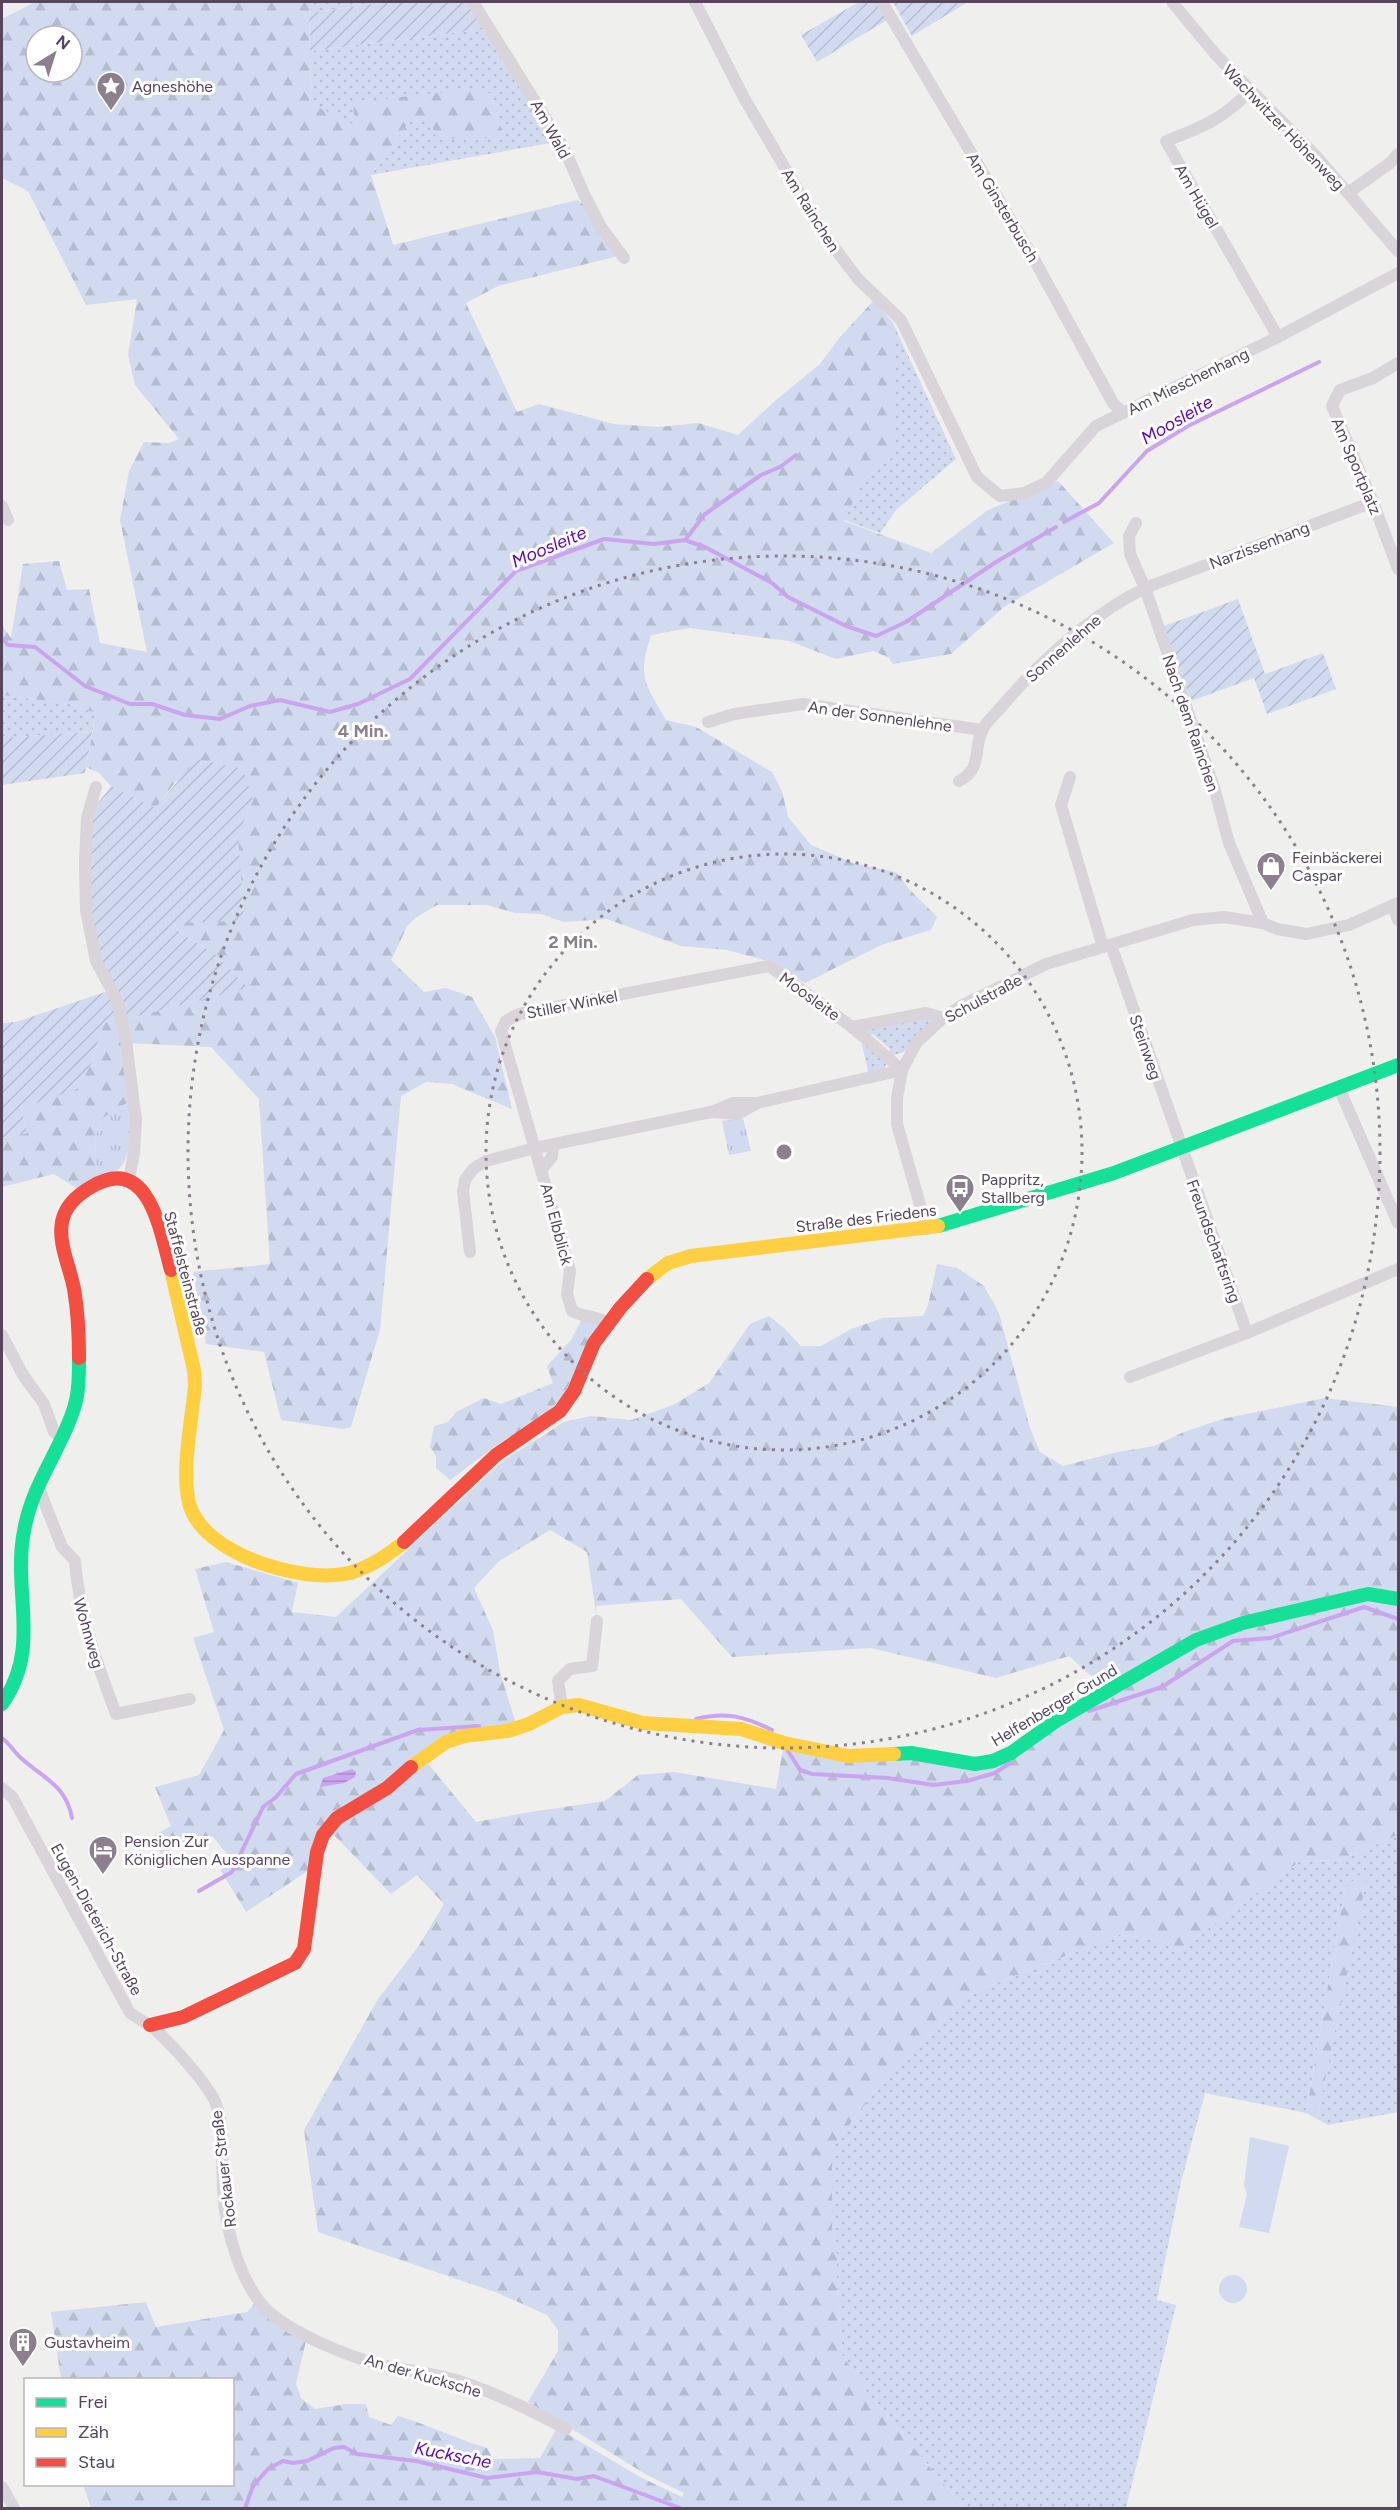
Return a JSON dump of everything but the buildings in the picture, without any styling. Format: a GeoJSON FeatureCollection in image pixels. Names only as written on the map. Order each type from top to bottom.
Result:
{"type":"FeatureCollection","features":[{"type":"Feature","properties":{"kind":"street","name":"Am Wald"},"geometry":{"type":"LineString","coordinates":[[473,2],[564,148],[601,227],[624,258]]}},
{"type":"Feature","properties":{"kind":"street","name":"Am Rainchen"},"geometry":{"type":"LineString","coordinates":[[695,2],[743,96],[820,230],[858,279],[901,320],[977,477],[1000,496]]}},
{"type":"Feature","properties":{"kind":"street","name":"Am Ginsterbusch"},"geometry":{"type":"LineString","coordinates":[[882,2],[1035,261],[1113,403],[1123,413]]}},
{"type":"Feature","properties":{"kind":"street","name":"Wachwitzer Höhenweg"},"geometry":{"type":"LineString","coordinates":[[1172,2],[1216,56],[1315,155],[1398,251]]}},
{"type":"Feature","properties":{"kind":"street","name":"Am Hügel"},"geometry":{"type":"LineString","coordinates":[[1250,91],[1232,109],[1204,127],[1166,141],[1278,337]]}},
{"type":"Feature","properties":{"kind":"street"},"geometry":{"type":"LineString","coordinates":[[1348,193],[1390,163],[1398,154]]}},
{"type":"Feature","properties":{"kind":"street","name":"Am Mieschenhang"},"geometry":{"type":"LineString","coordinates":[[1000,496],[1024,493],[1046,483],[1096,426],[1396,277]]}},
{"type":"Feature","properties":{"kind":"street","name":"Am Sportplatz"},"geometry":{"type":"LineString","coordinates":[[1398,363],[1373,378],[1340,390],[1332,405],[1373,502],[1398,569]]}},
{"type":"Feature","properties":{"kind":"street","name":"Narzissenhang"},"geometry":{"type":"LineString","coordinates":[[1144,588],[1373,502]]}},
{"type":"Feature","properties":{"kind":"street"},"geometry":{"type":"LineString","coordinates":[[2,507],[8,520]]}},
{"type":"Feature","properties":{"kind":"street","name":"Nach dem Rainchen"},"geometry":{"type":"LineString","coordinates":[[1136,523],[1129,536],[1128,545],[1214,787],[1229,843],[1263,922]]}},
{"type":"Feature","properties":{"kind":"street","name":"Sonnenlehne"},"geometry":{"type":"LineString","coordinates":[[959,781],[969,776],[973,769],[982,730],[1030,674],[1074,634],[1123,599],[1144,588]]}},
{"type":"Feature","properties":{"kind":"street","name":"An der Sonnenlehne"},"geometry":{"type":"LineString","coordinates":[[708,722],[734,714],[803,704],[982,730]]}},
{"type":"Feature","properties":{"kind":"street"},"geometry":{"type":"LineString","coordinates":[[1070,777],[1061,805],[1107,946]]}},
{"type":"Feature","properties":{"kind":"street"},"geometry":{"type":"LineString","coordinates":[[2,1704],[19,1680],[24,1657],[21,1570],[22,1542],[27,1513],[37,1485],[76,1403],[79,1374],[77,1310],[61,1231],[65,1210],[80,1194],[100,1182],[129,1179],[134,1152],[136,1120],[126,1041],[118,1002],[96,961],[86,910],[87,818],[96,788]]}},
{"type":"Feature","properties":{"kind":"street"},"geometry":{"type":"LineString","coordinates":[[1396,904],[1398,920]]}},
{"type":"Feature","properties":{"kind":"street","name":"Schulstraße"},"geometry":{"type":"LineString","coordinates":[[927,1229],[897,1124],[897,1098],[902,1070],[917,1042],[960,1006],[1046,964],[1193,920],[1224,917],[1263,922],[1294,932],[1319,932],[1349,925],[1396,904]]}},
{"type":"Feature","properties":{"kind":"street","name":"Steinweg"},"geometry":{"type":"LineString","coordinates":[[1107,946],[1182,1149]]}},
{"type":"Feature","properties":{"kind":"street","name":"Moosleite"},"geometry":{"type":"LineString","coordinates":[[769,966],[852,1027],[902,1070]]}},
{"type":"Feature","properties":{"kind":"street","name":"Stiller Winkel"},"geometry":{"type":"LineString","coordinates":[[535,1148],[501,1031],[506,1021],[519,1014],[769,966]]}},
{"type":"Feature","properties":{"kind":"street","name":"Moosleite"},"geometry":{"type":"LineString","coordinates":[[852,1027],[926,1013],[943,1018]]}},
{"type":"Feature","properties":{"kind":"street","name":"Straße des Friedens"},"geometry":{"type":"LineString","coordinates":[[430,1517],[499,1452],[539,1427],[565,1406],[575,1391],[590,1348],[650,1276],[662,1266],[678,1259],[927,1229],[1114,1173],[1398,1065]]}},
{"type":"Feature","properties":{"kind":"street"},"geometry":{"type":"LineString","coordinates":[[470,1252],[463,1205],[465,1180],[473,1169],[486,1161],[535,1148],[711,1112],[737,1114],[757,1103],[902,1070]]}},
{"type":"Feature","properties":{"kind":"street"},"geometry":{"type":"LineString","coordinates":[[1339,1088],[1398,1223]]}},
{"type":"Feature","properties":{"kind":"street","name":"Am Elbblick"},"geometry":{"type":"LineString","coordinates":[[542,1169],[552,1157],[553,1145]]}},
{"type":"Feature","properties":{"kind":"street","name":"Am Elbblick"},"geometry":{"type":"LineString","coordinates":[[535,1148],[570,1271],[567,1294],[572,1311],[581,1316],[602,1318],[609,1323]]}},
{"type":"Feature","properties":{"kind":"street","name":"Freundschaftsring"},"geometry":{"type":"LineString","coordinates":[[1182,1149],[1247,1333]]}},
{"type":"Feature","properties":{"kind":"street","name":"Staffelsteinstraße"},"geometry":{"type":"LineString","coordinates":[[129,1179],[147,1194],[156,1218],[193,1365],[195,1380],[186,1488],[191,1509],[206,1535],[230,1550],[263,1563],[309,1574],[330,1575],[363,1569],[379,1560],[430,1517]]}},
{"type":"Feature","properties":{"kind":"street"},"geometry":{"type":"LineString","coordinates":[[1130,1377],[1247,1333],[1398,1269]]}},
{"type":"Feature","properties":{"kind":"street"},"geometry":{"type":"LineString","coordinates":[[2,1335],[22,1375],[44,1404],[54,1432],[61,1438]]}},
{"type":"Feature","properties":{"kind":"street","name":"Wohnweg"},"geometry":{"type":"LineString","coordinates":[[37,1485],[62,1547],[75,1560],[78,1593],[91,1647],[116,1714],[190,1699]]}},
{"type":"Feature","properties":{"kind":"street","name":"Helfenberger Grund"},"geometry":{"type":"LineString","coordinates":[[562,1707],[579,1705],[643,1723],[741,1729],[787,1744],[848,1756],[911,1753],[975,1764],[993,1761],[1011,1753],[1056,1721],[1196,1640],[1243,1623],[1368,1594],[1398,1599]]}},
{"type":"Feature","properties":{"kind":"street"},"geometry":{"type":"LineString","coordinates":[[150,2025],[183,2017],[295,1963],[304,1949],[317,1852],[323,1835],[337,1818],[387,1788],[446,1742],[464,1736],[508,1731],[529,1724],[562,1707],[558,1681],[570,1669],[592,1666],[597,1621]]}},
{"type":"Feature","properties":{"kind":"street","name":"Eugen-Dieterich-Straße"},"geometry":{"type":"LineString","coordinates":[[2,1788],[13,1798],[130,2013],[150,2025]]}},
{"type":"Feature","properties":{"kind":"street","name":"Rockauer Straße"},"geometry":{"type":"LineString","coordinates":[[150,2025],[198,2077],[216,2103],[221,2132],[226,2213],[241,2272],[256,2295]]}},
{"type":"Feature","properties":{"kind":"street","name":"An der Kucksche"},"geometry":{"type":"LineString","coordinates":[[256,2295],[268,2310],[302,2335],[379,2364],[462,2382],[522,2406],[566,2429]]}},
{"type":"Feature","properties":{"kind":"street"},"geometry":{"type":"LineString","coordinates":[[2,2487],[14,2508]]}},
{"type":"Feature","properties":{"kind":"green space"},"geometry":{"type":"Polygon","coordinates":[[[35,2],[311,2],[309,13],[311,104],[355,125],[353,103],[469,89],[490,93],[503,134],[474,141],[436,137],[429,118],[409,122],[371,175],[393,245],[577,200],[582,203],[618,256],[498,286],[466,303],[517,412],[539,404],[614,424],[659,427],[698,423],[738,435],[820,364],[840,337],[874,300],[893,323],[893,457],[863,481],[844,521],[931,553],[988,510],[1058,481],[1114,543],[1004,607],[951,654],[893,664],[889,658],[874,651],[836,659],[789,641],[689,628],[651,635],[644,662],[645,680],[666,720],[696,727],[772,772],[782,791],[788,817],[811,845],[853,863],[896,872],[909,889],[937,917],[931,930],[881,945],[805,983],[768,961],[727,950],[681,946],[607,919],[564,922],[541,914],[515,913],[487,905],[437,905],[417,917],[408,925],[391,960],[424,992],[446,988],[472,997],[495,1037],[512,1109],[452,1084],[426,1082],[401,1096],[380,1330],[351,1427],[343,1429],[281,1420],[264,1352],[206,1344],[193,1272],[270,1264],[259,1099],[211,1047],[130,1043],[126,1019],[247,988],[215,954],[179,932],[173,922],[244,920],[237,835],[253,800],[176,781],[155,809],[111,786],[99,773],[86,767],[96,713],[69,704],[2,695],[2,625],[11,638],[23,564],[59,561],[67,590],[89,589],[100,643],[147,652],[120,520],[129,471],[144,442],[169,443],[179,439],[135,385],[128,355],[137,299],[86,305],[28,191],[2,178],[2,19],[35,2]]]}},
{"type":"Feature","properties":{"kind":"green space"},"geometry":{"type":"Polygon","coordinates":[[[311,2],[386,2],[309,13],[311,2]]]}},
{"type":"Feature","properties":{"kind":"green space"},"geometry":{"type":"Polygon","coordinates":[[[386,2],[466,2],[485,29],[310,51],[309,13],[386,2]]]}},
{"type":"Feature","properties":{"kind":"green space"},"geometry":{"type":"Polygon","coordinates":[[[859,2],[877,2],[887,20],[817,62],[801,35],[859,2]]]}},
{"type":"Feature","properties":{"kind":"green space"},"geometry":{"type":"Polygon","coordinates":[[[893,2],[968,2],[912,36],[893,2]]]}},
{"type":"Feature","properties":{"kind":"green space"},"geometry":{"type":"Polygon","coordinates":[[[485,29],[556,142],[371,175],[409,122],[429,118],[503,134],[490,93],[353,104],[356,126],[311,104],[310,51],[485,29]]]}},
{"type":"Feature","properties":{"kind":"green space"},"geometry":{"type":"Polygon","coordinates":[[[893,323],[956,459],[896,510],[880,533],[844,520],[863,481],[893,457],[893,323]]]}},
{"type":"Feature","properties":{"kind":"green space"},"geometry":{"type":"Polygon","coordinates":[[[1238,599],[1265,674],[1323,653],[1336,689],[1267,714],[1254,678],[1191,701],[1164,626],[1238,599]]]}},
{"type":"Feature","properties":{"kind":"green space"},"geometry":{"type":"Polygon","coordinates":[[[2,695],[69,704],[96,713],[92,732],[2,738],[2,695]]]}},
{"type":"Feature","properties":{"kind":"green space"},"geometry":{"type":"Polygon","coordinates":[[[92,732],[85,773],[2,785],[2,738],[92,732]]]}},
{"type":"Feature","properties":{"kind":"green space"},"geometry":{"type":"Polygon","coordinates":[[[197,759],[243,769],[253,800],[238,835],[244,921],[173,923],[179,932],[215,954],[248,988],[126,1019],[99,960],[96,946],[90,906],[88,861],[91,822],[96,805],[111,786],[155,808],[197,759]]]}},
{"type":"Feature","properties":{"kind":"green space"},"geometry":{"type":"Polygon","coordinates":[[[108,991],[118,1017],[104,1023],[91,1064],[77,1089],[21,1108],[27,1133],[2,1138],[2,1023],[16,1022],[108,991]]]}},
{"type":"Feature","properties":{"kind":"green space"},"geometry":{"type":"Polygon","coordinates":[[[923,1016],[931,1021],[904,1052],[893,1055],[889,1053],[890,1049],[873,1034],[869,1036],[865,1032],[866,1028],[923,1016]]]}},
{"type":"Feature","properties":{"kind":"green space"},"geometry":{"type":"Polygon","coordinates":[[[118,1017],[130,1101],[103,1118],[95,1138],[97,1177],[76,1188],[54,1174],[2,1187],[2,1138],[27,1133],[21,1108],[77,1088],[91,1064],[104,1023],[118,1017]]]}},
{"type":"Feature","properties":{"kind":"green space"},"geometry":{"type":"Polygon","coordinates":[[[864,1041],[887,1062],[884,1070],[869,1074],[862,1046],[864,1041]]]}},
{"type":"Feature","properties":{"kind":"green space"},"geometry":{"type":"Polygon","coordinates":[[[130,1101],[130,1139],[126,1159],[115,1172],[97,1177],[95,1138],[103,1118],[130,1101]]]}},
{"type":"Feature","properties":{"kind":"green space"},"geometry":{"type":"Polygon","coordinates":[[[743,1118],[751,1151],[729,1155],[722,1121],[743,1118]]]}},
{"type":"Feature","properties":{"kind":"green space"},"geometry":{"type":"Polygon","coordinates":[[[937,1264],[957,1268],[984,1286],[999,1313],[1030,1428],[1040,1452],[1063,1466],[1113,1453],[1154,1446],[1184,1432],[1222,1419],[1325,1398],[1398,1407],[1398,1835],[1343,1859],[1299,1862],[1179,1950],[1152,1938],[1119,1935],[984,1988],[960,2003],[877,2089],[832,2147],[832,2228],[837,2251],[842,2354],[867,2392],[964,2508],[91,2508],[83,2486],[234,2486],[234,2378],[61,2378],[51,2312],[146,2302],[156,2327],[247,2312],[254,2304],[263,2314],[306,2341],[296,2384],[301,2398],[315,2409],[346,2404],[366,2404],[369,2417],[391,2425],[398,2416],[487,2448],[493,2459],[540,2458],[557,2428],[642,2478],[682,2497],[684,2493],[647,2475],[528,2402],[558,2351],[558,2330],[547,2315],[498,2293],[318,2232],[304,2130],[378,1999],[418,1947],[444,1904],[417,1875],[391,1894],[331,1832],[309,1870],[246,1912],[221,1871],[230,1857],[213,1837],[189,1842],[161,1854],[153,1836],[171,1826],[155,1787],[199,1775],[224,1730],[193,1638],[214,1632],[195,1569],[226,1562],[298,1583],[292,1612],[336,1617],[503,1461],[564,1422],[591,1416],[632,1420],[675,1404],[709,1383],[750,1324],[769,1316],[801,1346],[821,1346],[851,1329],[883,1318],[923,1316],[928,1305],[937,1264]],[[550,1530],[498,1562],[474,1588],[493,1630],[500,1672],[516,1724],[420,1754],[476,1822],[605,1801],[638,1775],[674,1772],[776,1789],[784,1743],[975,1764],[1109,1692],[1069,1656],[996,1678],[871,1648],[732,1657],[681,1599],[596,1606],[597,1621],[587,1552],[550,1530]]]}},
{"type":"Feature","properties":{"kind":"green space"},"geometry":{"type":"Polygon","coordinates":[[[582,1319],[599,1324],[562,1398],[535,1423],[504,1440],[450,1480],[436,1468],[436,1456],[430,1447],[434,1426],[448,1422],[456,1412],[484,1398],[501,1404],[553,1383],[547,1366],[571,1340],[582,1319]]]}},
{"type":"Feature","properties":{"kind":"green space"},"geometry":{"type":"Polygon","coordinates":[[[1398,1835],[1398,2112],[1328,2125],[1317,2119],[1368,1868],[1345,1888],[1306,2113],[1205,2093],[1181,2182],[1157,2300],[1176,2305],[1126,2508],[964,2508],[867,2392],[842,2354],[837,2251],[832,2228],[832,2147],[877,2089],[960,2003],[984,1988],[1119,1935],[1152,1938],[1179,1950],[1299,1862],[1343,1859],[1398,1835]]]}},
{"type":"Feature","properties":{"kind":"green space"},"geometry":{"type":"Polygon","coordinates":[[[1369,1867],[1317,2119],[1306,2113],[1345,1888],[1369,1867]]]}},
{"type":"Feature","properties":{"kind":"green space"},"geometry":{"type":"Polygon","coordinates":[[[1250,2137],[1289,2146],[1269,2233],[1239,2227],[1247,2194],[1244,2185],[1250,2137]]]}},
{"type":"Feature","properties":{"kind":"green space"},"geometry":{"type":"Polygon","coordinates":[[[1233,2275],[1243,2279],[1247,2289],[1243,2299],[1233,2303],[1223,2299],[1219,2289],[1223,2279],[1233,2275]]]}},
{"type":"Feature","properties":{"kind":"shaded area"},"geometry":{"type":"Polygon","coordinates":[[[352,1769],[356,1772],[355,1777],[344,1783],[320,1787],[323,1778],[352,1769]]]}},
{"type":"Feature","properties":{"kind":"waterway","name":"Moosleite"},"geometry":{"type":"LineString","coordinates":[[1064,522],[1099,503],[1147,451],[1188,426],[1319,362]]}},
{"type":"Feature","properties":{"kind":"waterway"},"geometry":{"type":"LineString","coordinates":[[685,540],[705,514],[761,475],[780,467],[796,455]]}},
{"type":"Feature","properties":{"kind":"waterway","name":"Moosleite"},"geometry":{"type":"LineString","coordinates":[[2,638],[8,645],[35,647],[85,686],[130,704],[152,704],[185,715],[220,719],[250,706],[280,700],[330,712],[358,704],[410,679],[516,571],[604,539],[654,544],[685,540],[707,548],[772,583],[788,597],[846,626],[876,636],[906,622],[996,562],[1056,527]]}},
{"type":"Feature","properties":{"kind":"waterway"},"geometry":{"type":"LineString","coordinates":[[1089,1711],[1162,1687],[1233,1641],[1270,1638],[1364,1607],[1398,1619]]}},
{"type":"Feature","properties":{"kind":"waterway"},"geometry":{"type":"LineString","coordinates":[[696,1719],[717,1716],[736,1717],[772,1730]]}},
{"type":"Feature","properties":{"kind":"waterway"},"geometry":{"type":"LineString","coordinates":[[199,1891],[232,1872],[263,1807],[276,1797],[296,1774],[418,1730],[479,1726]]}},
{"type":"Feature","properties":{"kind":"waterway"},"geometry":{"type":"LineString","coordinates":[[2,1738],[21,1758],[59,1790],[65,1798],[72,1818]]}},
{"type":"Feature","properties":{"kind":"waterway"},"geometry":{"type":"LineString","coordinates":[[788,1751],[800,1770],[812,1774],[888,1778],[933,1785],[967,1781],[995,1773],[1010,1763]]}},
{"type":"Feature","properties":{"kind":"waterway","name":"Kucksche"},"geometry":{"type":"LineString","coordinates":[[245,2508],[253,2486],[268,2469],[283,2461],[293,2463],[307,2461],[334,2448],[344,2447],[357,2454],[416,2461],[487,2478],[537,2472],[577,2479],[594,2476],[680,2508]]}},
{"type":"Feature","properties":{"kind":"traffic: fast"},"geometry":{"type":"LineString","coordinates":[[938,1226],[1114,1173],[1398,1065]]}},
{"type":"Feature","properties":{"kind":"traffic: fast"},"geometry":{"type":"LineString","coordinates":[[2,1704],[14,1683],[21,1662],[24,1619],[21,1554],[24,1531],[33,1498],[74,1408],[78,1390],[79,1358]]}},
{"type":"Feature","properties":{"kind":"traffic: fast"},"geometry":{"type":"LineString","coordinates":[[894,1754],[911,1753],[975,1764],[993,1761],[1011,1753],[1056,1721],[1196,1640],[1243,1623],[1368,1594],[1398,1599]]}},
{"type":"Feature","properties":{"kind":"traffic: slow"},"geometry":{"type":"LineString","coordinates":[[647,1279],[668,1263],[691,1256],[938,1226]]}},
{"type":"Feature","properties":{"kind":"traffic: slow"},"geometry":{"type":"LineString","coordinates":[[171,1270],[194,1370],[195,1385],[186,1476],[189,1503],[198,1521],[212,1537],[232,1550],[254,1561],[302,1573],[325,1575],[352,1572],[376,1562],[404,1542]]}},
{"type":"Feature","properties":{"kind":"traffic: slow"},"geometry":{"type":"LineString","coordinates":[[411,1767],[446,1742],[464,1736],[508,1731],[529,1724],[562,1707],[579,1705],[643,1723],[741,1729],[784,1743],[848,1756],[894,1754]]}},
{"type":"Feature","properties":{"kind":"traffic: jam"},"geometry":{"type":"LineString","coordinates":[[79,1358],[75,1298],[61,1230],[66,1211],[76,1197],[91,1187],[111,1179],[126,1180],[139,1188],[149,1201],[156,1217],[171,1270]]}},
{"type":"Feature","properties":{"kind":"traffic: jam"},"geometry":{"type":"LineString","coordinates":[[404,1542],[496,1455],[560,1411],[574,1391],[594,1343],[621,1307],[647,1279]]}},
{"type":"Feature","properties":{"kind":"traffic: jam"},"geometry":{"type":"LineString","coordinates":[[150,2025],[183,2017],[295,1963],[304,1949],[317,1852],[323,1835],[337,1818],[387,1788],[411,1767]]}},
{"type":"Feature","properties":{"kind":"place","name":"Agneshöhe"},"geometry":{"type":"Point","coordinates":[111,112]}},
{"type":"Feature","properties":{"kind":"place","name":"Feinbäckerei Caspar"},"geometry":{"type":"Point","coordinates":[1271,892]}},
{"type":"Feature","properties":{"kind":"place","name":"Pappritz, Stallberg"},"geometry":{"type":"Point","coordinates":[960,1214]}},
{"type":"Feature","properties":{"kind":"place","name":"Pension Zur Königlichen Ausspanne"},"geometry":{"type":"Point","coordinates":[103,1876]}},
{"type":"Feature","properties":{"kind":"place","name":"Gustavheim"},"geometry":{"type":"Point","coordinates":[23,2368]}}]}
